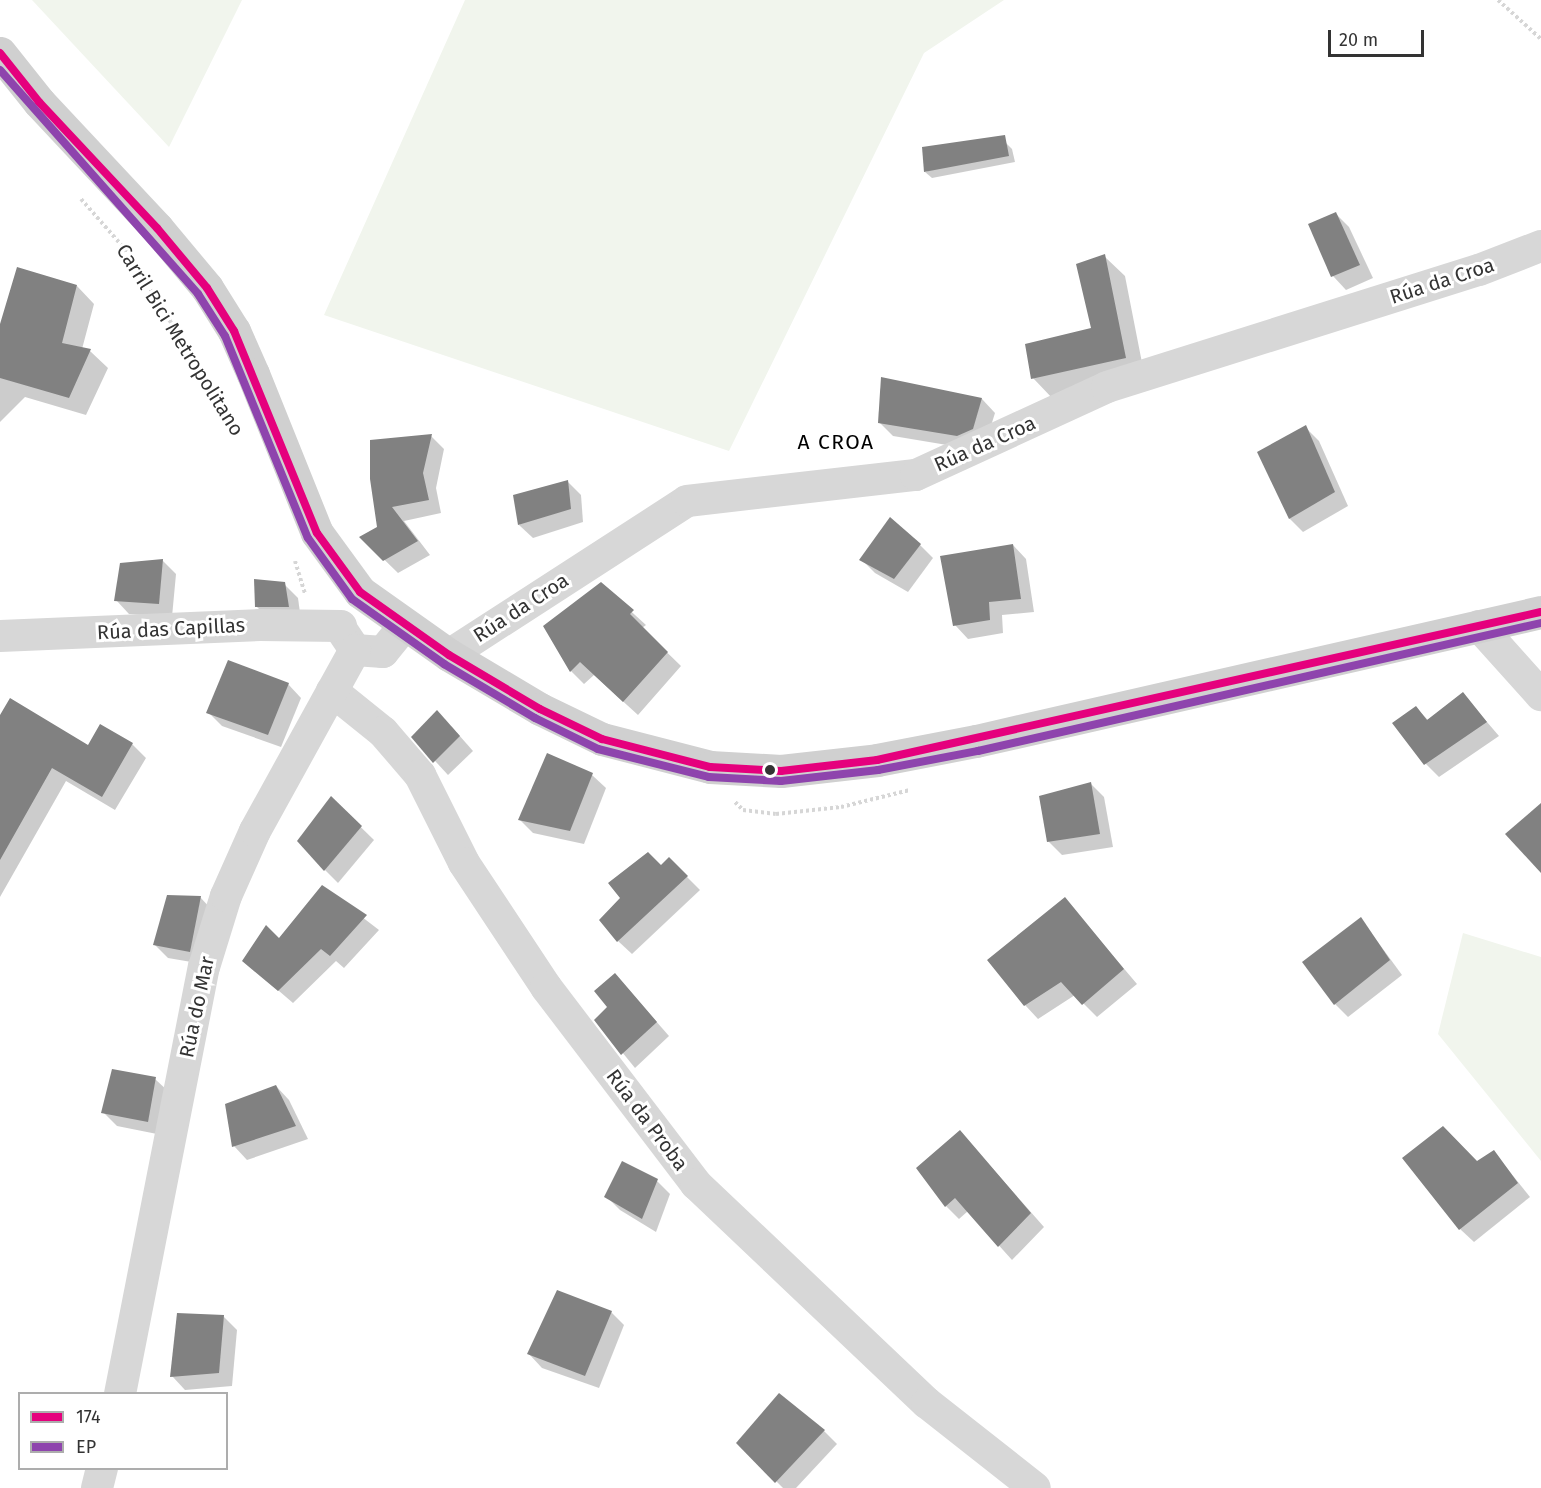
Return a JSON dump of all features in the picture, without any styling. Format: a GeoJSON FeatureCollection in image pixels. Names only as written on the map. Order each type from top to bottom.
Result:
{"type":"FeatureCollection","features":[{"type":"Feature","properties":{"kind":"main road"},"geometry":{"type":"LineString","coordinates":[[0,53],[39,102],[157,228],[207,288],[234,331],[317,533],[360,592],[404,626],[448,655],[540,709],[602,740],[710,767],[781,771],[877,760],[976,741],[1541,612]]}},
{"type":"Feature","properties":{"kind":"street","name":"Rúa da Croa"},"geometry":{"type":"LineString","coordinates":[[448,655],[687,501],[916,476],[1107,387],[1479,270],[1541,246]]}},
{"type":"Feature","properties":{"kind":"street","name":"Rúa do Mar"},"geometry":{"type":"LineString","coordinates":[[120,1392],[204,967],[226,896],[255,831],[332,691],[348,638],[345,613],[360,592]]}},
{"type":"Feature","properties":{"kind":"street","name":"Rúa das Capillas"},"geometry":{"type":"LineString","coordinates":[[0,636],[260,625],[348,638],[383,652],[404,626]]}},
{"type":"Feature","properties":{"kind":"street"},"geometry":{"type":"LineString","coordinates":[[1479,626],[1541,695]]}},
{"type":"Feature","properties":{"kind":"street","name":"Rúa da Proba"},"geometry":{"type":"LineString","coordinates":[[332,691],[383,732],[420,775],[464,862],[546,987],[696,1184],[927,1403],[1035,1488]]}},
{"type":"Feature","properties":{"kind":"street"},"geometry":{"type":"LineString","coordinates":[[97,1488],[102,1470]]}},
{"type":"Feature","properties":{"kind":"path"},"geometry":{"type":"LineString","coordinates":[[1498,0],[1541,39]]}},
{"type":"Feature","properties":{"kind":"path","name":"Carril Bici Metropolitano"},"geometry":{"type":"LineString","coordinates":[[74,191],[125,249],[238,430]]}},
{"type":"Feature","properties":{"kind":"shaded area"},"geometry":{"type":"Polygon","coordinates":[[[32,0],[242,0],[169,147],[32,0]]]}},
{"type":"Feature","properties":{"kind":"shaded area"},"geometry":{"type":"Polygon","coordinates":[[[465,0],[1004,0],[924,53],[729,451],[324,315],[465,0]]]}},
{"type":"Feature","properties":{"kind":"shaded area"},"geometry":{"type":"Polygon","coordinates":[[[1463,933],[1541,957],[1541,1161],[1438,1034],[1463,933]]]}},
{"type":"Feature","properties":{"kind":"building"},"geometry":{"type":"Polygon","coordinates":[[[1005,135],[1009,156],[924,172],[922,147],[1005,135]]]}},
{"type":"Feature","properties":{"kind":"building"},"geometry":{"type":"Polygon","coordinates":[[[1336,212],[1360,265],[1331,277],[1308,224],[1336,212]]]}},
{"type":"Feature","properties":{"kind":"building"},"geometry":{"type":"Polygon","coordinates":[[[1105,254],[1126,358],[1031,379],[1025,344],[1091,328],[1076,264],[1105,254]]]}},
{"type":"Feature","properties":{"kind":"building"},"geometry":{"type":"Polygon","coordinates":[[[17,267],[77,285],[62,343],[91,349],[69,398],[0,378],[0,324],[17,267]]]}},
{"type":"Feature","properties":{"kind":"building"},"geometry":{"type":"Polygon","coordinates":[[[881,377],[982,398],[973,429],[957,436],[878,423],[881,377]]]}},
{"type":"Feature","properties":{"kind":"building"},"geometry":{"type":"Polygon","coordinates":[[[1306,425],[1335,492],[1289,519],[1257,452],[1306,425]]]}},
{"type":"Feature","properties":{"kind":"building"},"geometry":{"type":"Polygon","coordinates":[[[432,434],[423,473],[429,500],[392,507],[418,541],[383,561],[359,537],[377,527],[370,479],[370,440],[432,434]]]}},
{"type":"Feature","properties":{"kind":"building"},"geometry":{"type":"Polygon","coordinates":[[[568,480],[571,509],[518,525],[513,495],[568,480]]]}},
{"type":"Feature","properties":{"kind":"building"},"geometry":{"type":"Polygon","coordinates":[[[890,517],[921,544],[894,579],[859,560],[890,517]]]}},
{"type":"Feature","properties":{"kind":"building"},"geometry":{"type":"Polygon","coordinates":[[[1013,544],[1021,599],[989,602],[990,620],[953,626],[940,556],[1013,544]]]}},
{"type":"Feature","properties":{"kind":"building"},"geometry":{"type":"Polygon","coordinates":[[[163,559],[159,604],[114,601],[120,563],[163,559]]]}},
{"type":"Feature","properties":{"kind":"building"},"geometry":{"type":"Polygon","coordinates":[[[254,579],[285,582],[289,607],[255,607],[254,579]]]}},
{"type":"Feature","properties":{"kind":"building"},"geometry":{"type":"Polygon","coordinates":[[[601,582],[634,610],[630,614],[668,652],[623,702],[580,662],[570,672],[543,626],[601,582]]]}},
{"type":"Feature","properties":{"kind":"building"},"geometry":{"type":"Polygon","coordinates":[[[228,660],[289,683],[268,735],[206,713],[228,660]]]}},
{"type":"Feature","properties":{"kind":"building"},"geometry":{"type":"Polygon","coordinates":[[[1463,692],[1487,722],[1424,765],[1392,723],[1416,706],[1427,720],[1463,692]]]}},
{"type":"Feature","properties":{"kind":"building"},"geometry":{"type":"Polygon","coordinates":[[[10,698],[88,745],[100,724],[133,743],[102,797],[52,768],[0,860],[0,715],[10,698]]]}},
{"type":"Feature","properties":{"kind":"building"},"geometry":{"type":"Polygon","coordinates":[[[437,710],[460,736],[433,763],[411,737],[437,710]]]}},
{"type":"Feature","properties":{"kind":"building"},"geometry":{"type":"Polygon","coordinates":[[[547,753],[593,773],[570,831],[518,820],[547,753]]]}},
{"type":"Feature","properties":{"kind":"building"},"geometry":{"type":"Polygon","coordinates":[[[1091,782],[1100,834],[1047,842],[1039,796],[1091,782]]]}},
{"type":"Feature","properties":{"kind":"building"},"geometry":{"type":"Polygon","coordinates":[[[331,796],[362,826],[324,871],[297,841],[331,796]]]}},
{"type":"Feature","properties":{"kind":"building"},"geometry":{"type":"Polygon","coordinates":[[[1541,803],[1541,873],[1505,834],[1541,803]]]}},
{"type":"Feature","properties":{"kind":"building"},"geometry":{"type":"Polygon","coordinates":[[[648,852],[661,865],[669,857],[688,876],[617,942],[599,920],[620,898],[608,883],[648,852]]]}},
{"type":"Feature","properties":{"kind":"building"},"geometry":{"type":"Polygon","coordinates":[[[322,885],[367,915],[330,956],[321,949],[278,991],[242,961],[266,925],[279,938],[322,885]]]}},
{"type":"Feature","properties":{"kind":"building"},"geometry":{"type":"Polygon","coordinates":[[[167,895],[201,896],[190,952],[153,945],[167,895]]]}},
{"type":"Feature","properties":{"kind":"building"},"geometry":{"type":"Polygon","coordinates":[[[1065,897],[1124,969],[1082,1005],[1061,982],[1024,1006],[987,960],[1065,897]]]}},
{"type":"Feature","properties":{"kind":"building"},"geometry":{"type":"Polygon","coordinates":[[[1361,917],[1390,960],[1334,1005],[1302,962],[1361,917]]]}},
{"type":"Feature","properties":{"kind":"building"},"geometry":{"type":"Polygon","coordinates":[[[615,973],[657,1022],[621,1055],[594,1020],[607,1007],[594,991],[615,973]]]}},
{"type":"Feature","properties":{"kind":"building"},"geometry":{"type":"Polygon","coordinates":[[[112,1069],[156,1077],[148,1122],[101,1113],[112,1069]]]}},
{"type":"Feature","properties":{"kind":"building"},"geometry":{"type":"Polygon","coordinates":[[[276,1085],[296,1126],[232,1147],[225,1104],[276,1085]]]}},
{"type":"Feature","properties":{"kind":"building"},"geometry":{"type":"Polygon","coordinates":[[[1443,1126],[1477,1161],[1494,1150],[1518,1183],[1459,1230],[1402,1158],[1443,1126]]]}},
{"type":"Feature","properties":{"kind":"building"},"geometry":{"type":"Polygon","coordinates":[[[960,1130],[1031,1213],[998,1247],[955,1198],[945,1207],[916,1168],[960,1130]]]}},
{"type":"Feature","properties":{"kind":"building"},"geometry":{"type":"Polygon","coordinates":[[[622,1161],[658,1179],[642,1219],[604,1197],[622,1161]]]}},
{"type":"Feature","properties":{"kind":"building"},"geometry":{"type":"Polygon","coordinates":[[[557,1290],[612,1311],[585,1376],[527,1354],[557,1290]]]}},
{"type":"Feature","properties":{"kind":"building"},"geometry":{"type":"Polygon","coordinates":[[[177,1313],[224,1315],[219,1373],[170,1377],[177,1313]]]}},
{"type":"Feature","properties":{"kind":"building"},"geometry":{"type":"Polygon","coordinates":[[[779,1393],[825,1430],[775,1483],[736,1443],[779,1393]]]}},
{"type":"Feature","properties":{"kind":"transit line","name":"174"},"geometry":{"type":"LineString","coordinates":[[0,53],[39,102],[157,228],[207,288],[234,331],[317,533],[360,592],[449,655],[540,709],[602,739],[710,767],[781,771],[877,760],[1541,612]]}},
{"type":"Feature","properties":{"kind":"transit line","name":"EP"},"geometry":{"type":"LineString","coordinates":[[0,70],[198,294],[225,336],[308,538],[352,599],[444,664],[535,718],[598,749],[709,777],[781,781],[878,770],[978,751],[1541,623]]}},
{"type":"Feature","properties":{"kind":"district","name":"A CROA"},"geometry":{"type":"Point","coordinates":[836,442]}}]}
